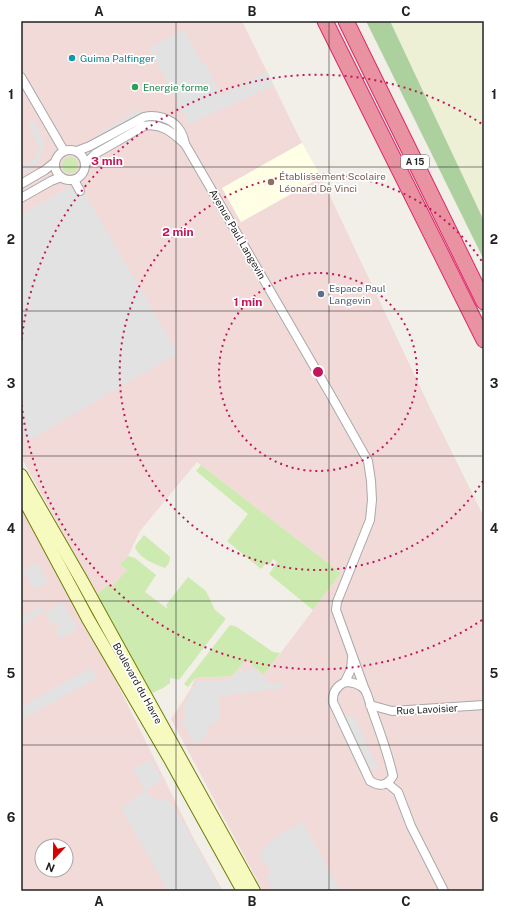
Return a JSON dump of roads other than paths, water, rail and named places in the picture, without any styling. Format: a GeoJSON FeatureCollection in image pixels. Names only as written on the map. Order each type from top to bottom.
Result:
{"type":"FeatureCollection","features":[{"type":"Feature","properties":{"kind":"highway","name":"A 15"},"geometry":{"type":"LineString","coordinates":[[325,21],[484,340]]}},
{"type":"Feature","properties":{"kind":"highway","name":"A 15"},"geometry":{"type":"LineString","coordinates":[[346,21],[484,302]]}},
{"type":"Feature","properties":{"kind":"main road","name":"Boulevard du Havre"},"geometry":{"type":"LineString","coordinates":[[21,475],[81,578],[254,891]]}},
{"type":"Feature","properties":{"kind":"main road","name":"Boulevard du Havre"},"geometry":{"type":"LineString","coordinates":[[21,494],[92,625],[150,724],[243,891]]}},
{"type":"Feature","properties":{"kind":"street"},"geometry":{"type":"LineString","coordinates":[[21,77],[64,151]]}},
{"type":"Feature","properties":{"kind":"street","name":"Avenue Paul Langevin"},"geometry":{"type":"LineString","coordinates":[[77,151],[90,146],[150,115],[158,116],[174,124],[179,129],[185,144],[368,462],[372,482],[370,520],[337,602],[336,610],[390,759],[393,776],[387,783],[379,785],[370,781],[333,702],[336,689],[345,682],[351,669],[352,655]]}},
{"type":"Feature","properties":{"kind":"street"},"geometry":{"type":"LineString","coordinates":[[85,164],[95,154],[144,126],[152,124],[174,133],[185,144]]}},
{"type":"Feature","properties":{"kind":"street"},"geometry":{"type":"LineString","coordinates":[[21,184],[45,170],[55,162],[64,151],[77,151],[83,157],[85,168],[81,176],[74,180],[65,179],[61,177],[56,170],[55,162]]}},
{"type":"Feature","properties":{"kind":"street"},"geometry":{"type":"LineString","coordinates":[[21,198],[61,177]]}},
{"type":"Feature","properties":{"kind":"street"},"geometry":{"type":"LineString","coordinates":[[74,180],[80,191]]}},
{"type":"Feature","properties":{"kind":"street"},"geometry":{"type":"LineString","coordinates":[[345,682],[356,684],[365,690]]}},
{"type":"Feature","properties":{"kind":"street","name":"Rue Lavoisier"},"geometry":{"type":"LineString","coordinates":[[370,704],[392,711],[484,705]]}},
{"type":"Feature","properties":{"kind":"street"},"geometry":{"type":"LineString","coordinates":[[387,783],[398,792],[411,826],[444,891]]}},
{"type":"Feature","properties":{"kind":"place","name":"Guima Palfinger"},"geometry":{"type":"Point","coordinates":[72,58]}},
{"type":"Feature","properties":{"kind":"place","name":"Energie forme"},"geometry":{"type":"Point","coordinates":[135,87]}},
{"type":"Feature","properties":{"kind":"place","name":"Établissement Scolaire Léonard De Vinci"},"geometry":{"type":"Point","coordinates":[271,182]}},
{"type":"Feature","properties":{"kind":"place","name":"Espace Paul Langevin"},"geometry":{"type":"Point","coordinates":[321,294]}}]}
